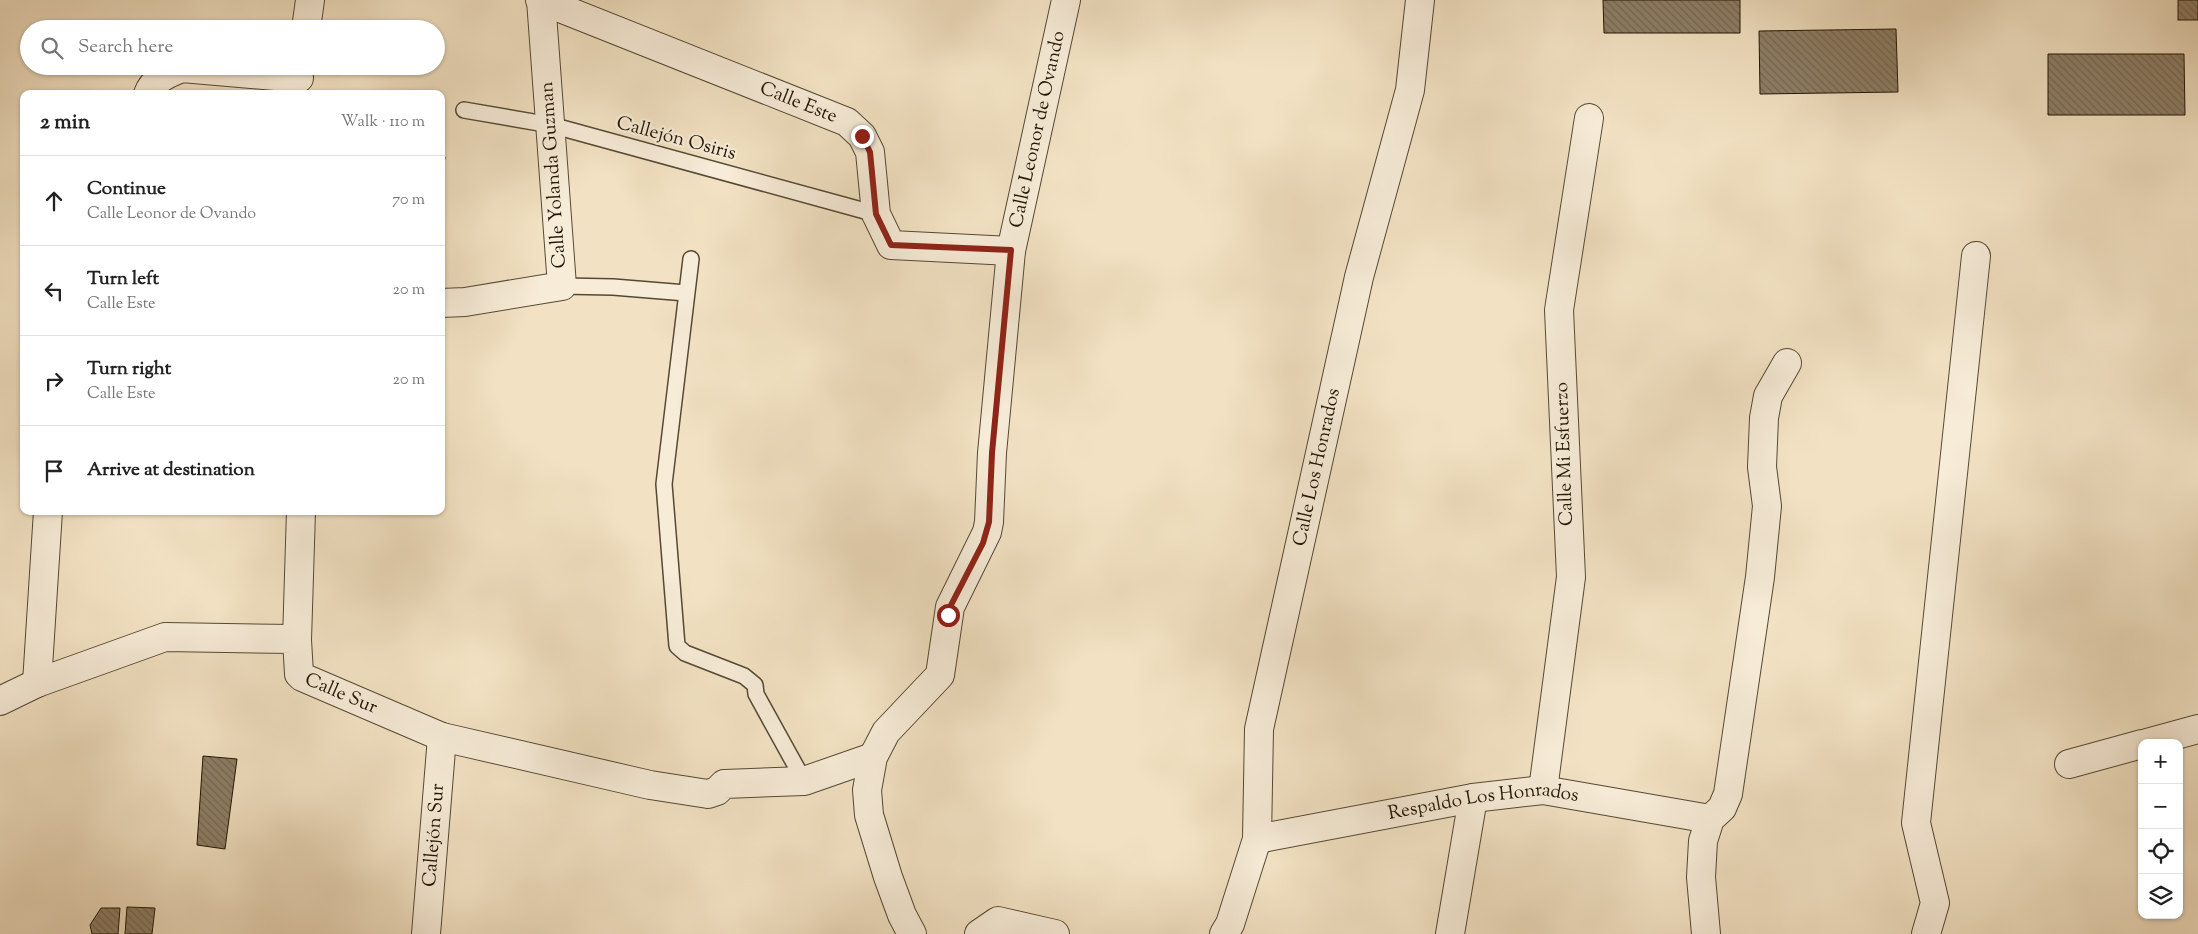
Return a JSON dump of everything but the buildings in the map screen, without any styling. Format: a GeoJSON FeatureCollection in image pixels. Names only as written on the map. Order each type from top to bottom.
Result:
{"type":"FeatureCollection","features":[{"type":"Feature","properties":{"kind":"street"},"geometry":{"type":"LineString","coordinates":[[307,20],[310,0]]}},
{"type":"Feature","properties":{"kind":"street","name":"Calle Este"},"geometry":{"type":"LineString","coordinates":[[540,0],[847,122],[862,136],[870,152],[876,214],[891,245],[1011,250]]}},
{"type":"Feature","properties":{"kind":"street","name":"Calle Yolanda Guzman"},"geometry":{"type":"LineString","coordinates":[[540,0],[562,286]]}},
{"type":"Feature","properties":{"kind":"street","name":"Calle Leonor de Ovando"},"geometry":{"type":"LineString","coordinates":[[912,934],[902,915],[888,877],[869,815],[867,790],[872,757],[886,732],[940,675],[950,607],[987,532],[992,453],[1011,250],[1066,0]]}},
{"type":"Feature","properties":{"kind":"street","name":"Calle Los Honrados"},"geometry":{"type":"LineString","coordinates":[[1224,934],[1230,924],[1257,839],[1259,729],[1359,278],[1410,90],[1420,0]]}},
{"type":"Feature","properties":{"kind":"street"},"geometry":{"type":"LineString","coordinates":[[149,90],[165,75]]}},
{"type":"Feature","properties":{"kind":"street"},"geometry":{"type":"LineString","coordinates":[[257,75],[300,79]]}},
{"type":"Feature","properties":{"kind":"street","name":"Calle Mi Esfuerzo"},"geometry":{"type":"LineString","coordinates":[[1543,790],[1570,578],[1560,310],[1589,118]]}},
{"type":"Feature","properties":{"kind":"street"},"geometry":{"type":"LineString","coordinates":[[1926,934],[1936,903],[1916,822],[1976,256]]}},
{"type":"Feature","properties":{"kind":"street"},"geometry":{"type":"LineString","coordinates":[[445,303],[465,302],[562,286]]}},
{"type":"Feature","properties":{"kind":"street"},"geometry":{"type":"LineString","coordinates":[[1706,934],[1701,877],[1703,841],[1710,819],[1722,808],[1728,794],[1760,577],[1767,506],[1762,467],[1764,418],[1768,396],[1787,363]]}},
{"type":"Feature","properties":{"kind":"street"},"geometry":{"type":"LineString","coordinates":[[37,684],[48,515]]}},
{"type":"Feature","properties":{"kind":"street"},"geometry":{"type":"LineString","coordinates":[[0,701],[37,684],[165,637],[297,640],[301,515]]}},
{"type":"Feature","properties":{"kind":"street","name":"Calle Sur"},"geometry":{"type":"LineString","coordinates":[[297,640],[302,678],[442,737],[650,785],[708,794],[716,791],[724,784],[804,781],[872,757]]}},
{"type":"Feature","properties":{"kind":"street"},"geometry":{"type":"LineString","coordinates":[[2162,739],[2198,729]]}},
{"type":"Feature","properties":{"kind":"street","name":"Callejón Sur"},"geometry":{"type":"LineString","coordinates":[[426,934],[442,737]]}},
{"type":"Feature","properties":{"kind":"street"},"geometry":{"type":"LineString","coordinates":[[2069,764],[2138,745]]}},
{"type":"Feature","properties":{"kind":"street","name":"Respaldo Los Honrados"},"geometry":{"type":"LineString","coordinates":[[1257,839],[1473,798],[1543,790],[1710,819]]}},
{"type":"Feature","properties":{"kind":"street"},"geometry":{"type":"LineString","coordinates":[[1450,934],[1473,798]]}},
{"type":"Feature","properties":{"kind":"street"},"geometry":{"type":"LineString","coordinates":[[979,934],[998,921],[1055,934]]}},
{"type":"Feature","properties":{"kind":"lane","name":"Callejón Osiris"},"geometry":{"type":"LineString","coordinates":[[464,110],[551,125],[876,214]]}},
{"type":"Feature","properties":{"kind":"lane"},"geometry":{"type":"LineString","coordinates":[[691,259],[664,484],[677,646],[685,653],[744,676],[755,685],[756,694],[804,781]]}},
{"type":"Feature","properties":{"kind":"lane","name":"Calle Yolanda Guzman"},"geometry":{"type":"LineString","coordinates":[[562,286],[613,287],[686,293]]}},
{"type":"Feature","properties":{"kind":"route"},"geometry":{"type":"LineString","coordinates":[[862,136],[870,152],[876,214],[891,245],[1011,250],[992,453],[989,522],[983,543],[950,607],[948,615]]}}]}
